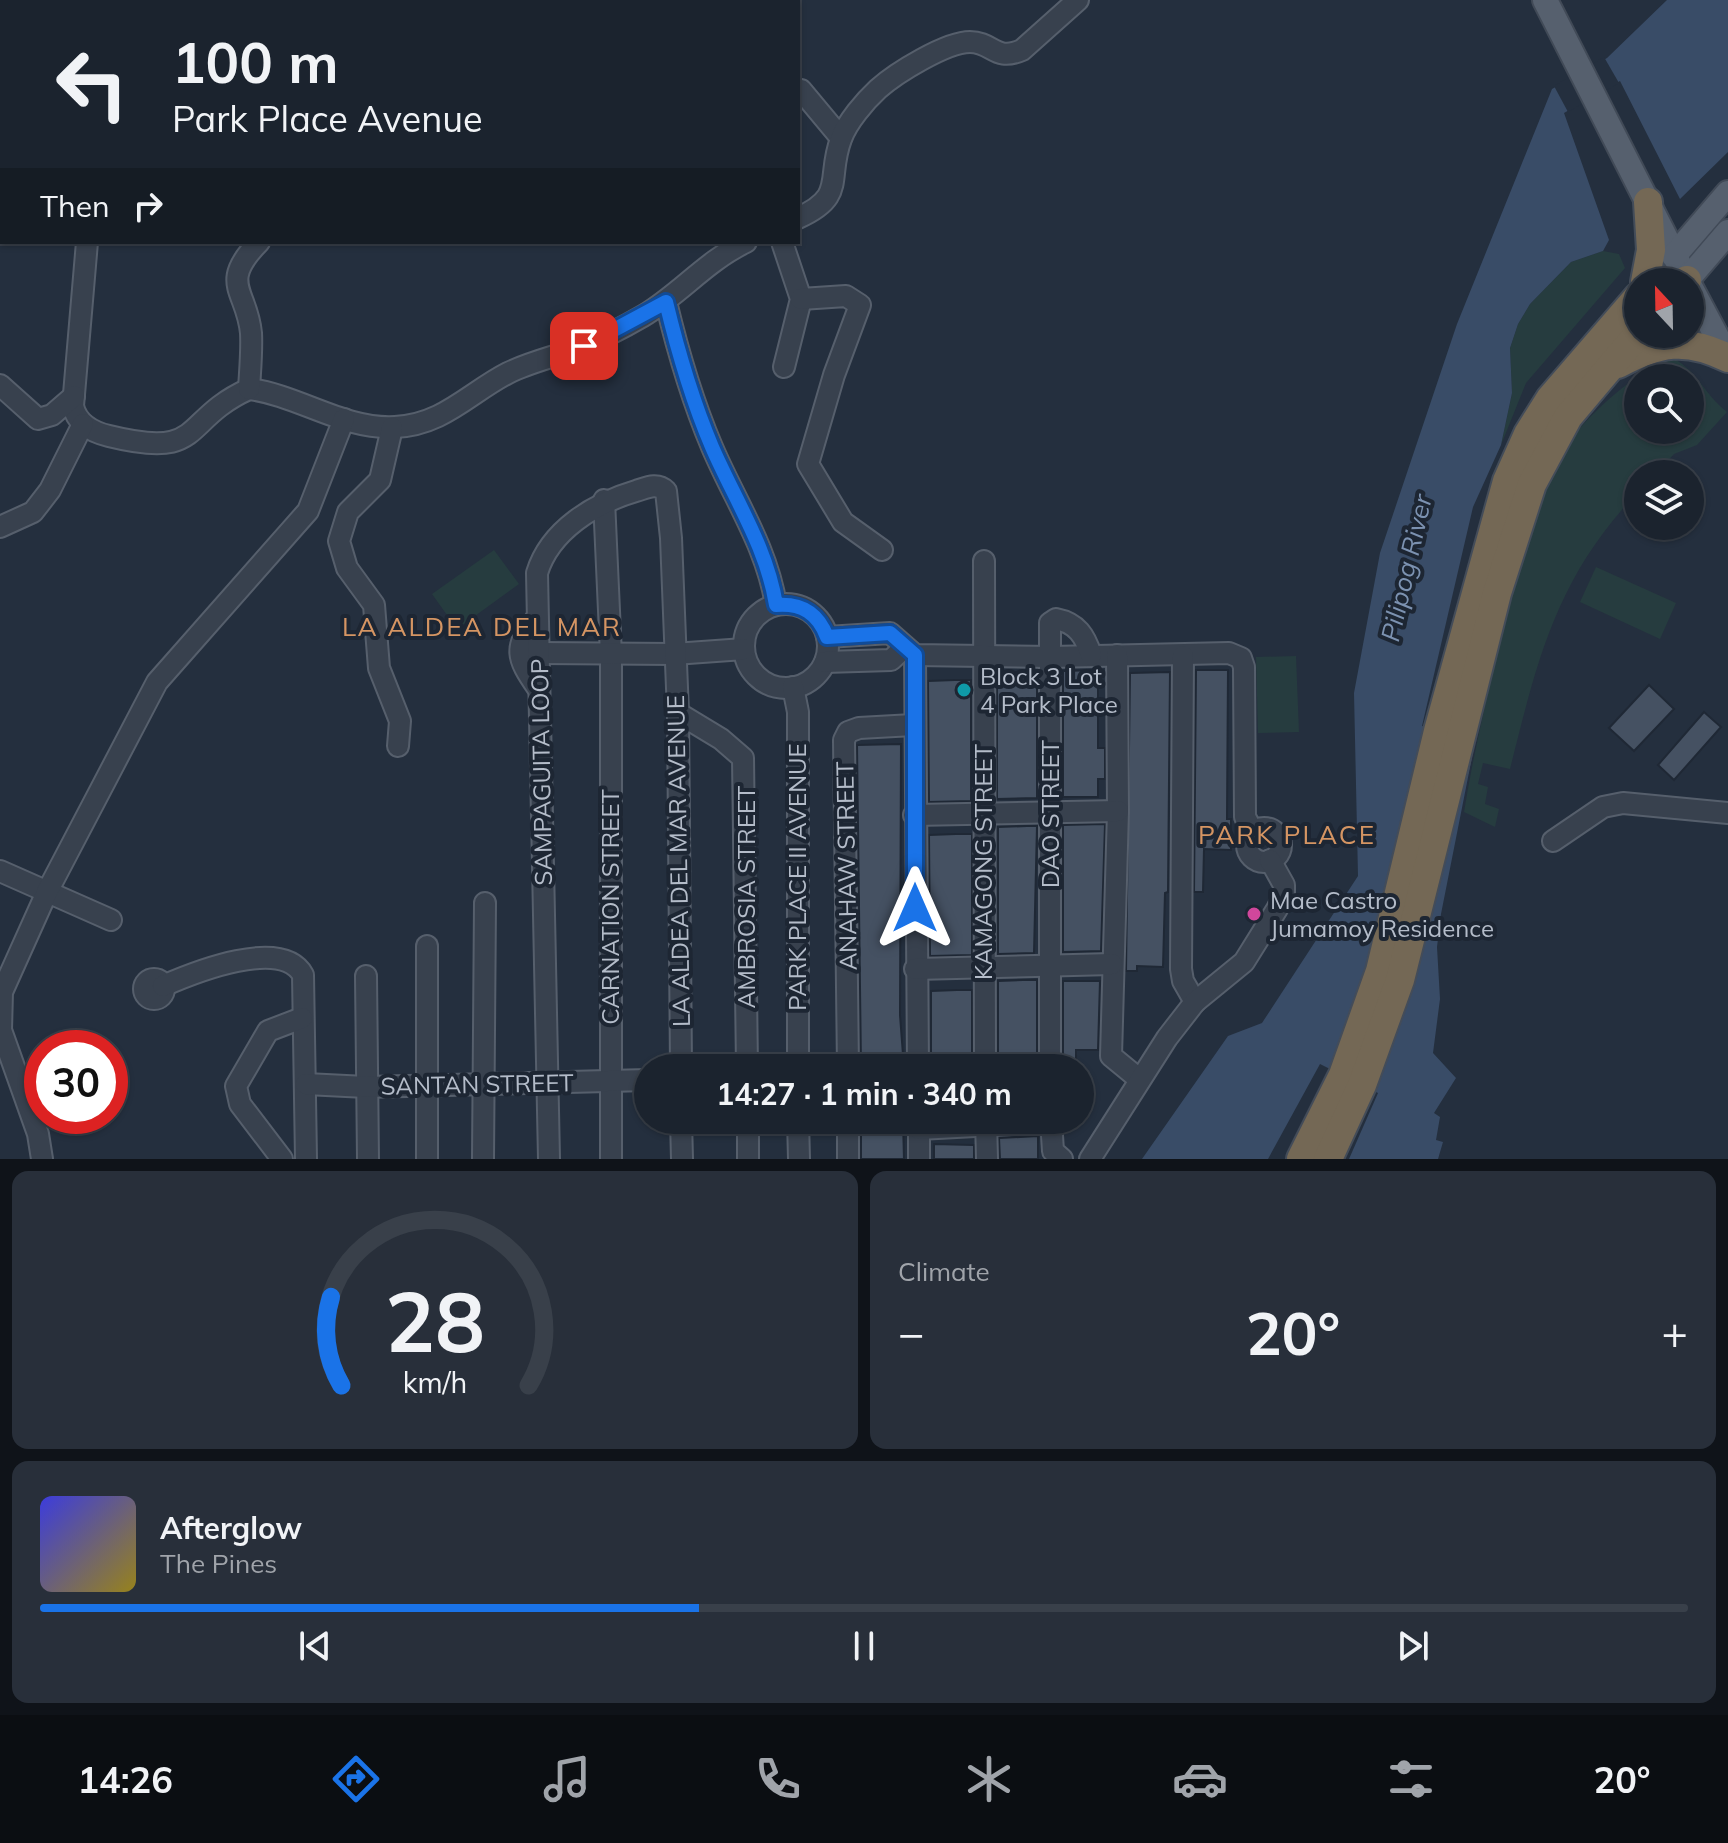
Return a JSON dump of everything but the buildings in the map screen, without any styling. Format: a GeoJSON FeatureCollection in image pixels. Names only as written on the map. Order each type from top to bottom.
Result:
{"type":"FeatureCollection","features":[{"type":"Feature","properties":{"kind":"highway"},"geometry":{"type":"LineString","coordinates":[[1648,202],[1649,268]]}},
{"type":"Feature","properties":{"kind":"highway"},"geometry":{"type":"LineString","coordinates":[[1448,734],[1497,512],[1523,445],[1561,385],[1624,313]]}},
{"type":"Feature","properties":{"kind":"highway"},"geometry":{"type":"LineString","coordinates":[[1604,372],[1650,348],[1671,343],[1693,344],[1728,358]]}},
{"type":"Feature","properties":{"kind":"highway"},"geometry":{"type":"LineString","coordinates":[[1328,1159],[1448,734],[1532,484],[1558,432],[1625,348]]}},
{"type":"Feature","properties":{"kind":"highway"},"geometry":{"type":"LineString","coordinates":[[1301,1159],[1352,1080]]}},
{"type":"Feature","properties":{"kind":"main road"},"geometry":{"type":"LineString","coordinates":[[1545,0],[1681,268]]}},
{"type":"Feature","properties":{"kind":"main road"},"geometry":{"type":"LineString","coordinates":[[1690,268],[1728,193]]}},
{"type":"Feature","properties":{"kind":"main road"},"geometry":{"type":"LineString","coordinates":[[1694,268],[1728,232]]}},
{"type":"Feature","properties":{"kind":"main road"},"geometry":{"type":"LineString","coordinates":[[1704,313],[1728,358]]}},
{"type":"Feature","properties":{"kind":"street"},"geometry":{"type":"LineString","coordinates":[[800,217],[828,201],[835,186],[841,138],[877,90],[946,49],[972,42],[1002,55],[1022,50],[1078,0]]}},
{"type":"Feature","properties":{"kind":"street"},"geometry":{"type":"LineString","coordinates":[[801,90],[841,138]]}},
{"type":"Feature","properties":{"kind":"street"},"geometry":{"type":"LineString","coordinates":[[87,244],[74,396],[76,416],[95,432],[149,446],[176,443],[236,395],[249,389],[344,419],[392,428],[421,425],[460,407],[508,373],[584,346],[666,302],[701,270],[743,244]]}},
{"type":"Feature","properties":{"kind":"street"},"geometry":{"type":"LineString","coordinates":[[249,389],[251,329],[236,281],[244,257],[257,244]]}},
{"type":"Feature","properties":{"kind":"street"},"geometry":{"type":"LineString","coordinates":[[783,244],[801,299],[784,367]]}},
{"type":"Feature","properties":{"kind":"street"},"geometry":{"type":"LineString","coordinates":[[801,299],[846,296],[860,305],[834,375],[808,464],[843,522],[882,550]]}},
{"type":"Feature","properties":{"kind":"street"},"geometry":{"type":"LineString","coordinates":[[666,302],[683,370],[713,448],[770,569],[776,605]]}},
{"type":"Feature","properties":{"kind":"street"},"geometry":{"type":"LineString","coordinates":[[0,385],[38,419],[52,415],[74,396]]}},
{"type":"Feature","properties":{"kind":"street"},"geometry":{"type":"LineString","coordinates":[[42,1159],[38,1134],[1,1030],[2,992],[47,892],[157,682],[308,511],[344,419]]}},
{"type":"Feature","properties":{"kind":"street"},"geometry":{"type":"LineString","coordinates":[[0,527],[33,512],[50,490],[83,424]]}},
{"type":"Feature","properties":{"kind":"street"},"geometry":{"type":"LineString","coordinates":[[392,428],[380,480],[348,512],[339,541],[347,568],[374,605],[379,668],[400,721],[398,746]]}},
{"type":"Feature","properties":{"kind":"street","name":"SAMPAGUITA LOOP"},"geometry":{"type":"LineString","coordinates":[[549,1159],[537,573],[543,553],[580,516],[604,500],[653,486],[666,491],[671,538],[674,654]]}},
{"type":"Feature","properties":{"kind":"street","name":"CARNATION STREET"},"geometry":{"type":"LineString","coordinates":[[604,500],[611,655],[611,1159]]}},
{"type":"Feature","properties":{"kind":"street","name":"KAMAGONG STREET"},"geometry":{"type":"LineString","coordinates":[[984,561],[982,968],[985,1054]]}},
{"type":"Feature","properties":{"kind":"street"},"geometry":{"type":"LineString","coordinates":[[776,605],[802,607],[822,624],[827,637],[825,662],[810,681],[793,687],[776,687],[756,677],[744,649],[746,631],[753,619],[776,605]]}},
{"type":"Feature","properties":{"kind":"street"},"geometry":{"type":"LineString","coordinates":[[536,619],[521,638],[519,652],[537,687]]}},
{"type":"Feature","properties":{"kind":"street","name":"DAO STREET"},"geometry":{"type":"LineString","coordinates":[[1050,1054],[1048,812],[1052,657],[1047,629],[1056,619],[1081,631],[1091,655]]}},
{"type":"Feature","properties":{"kind":"street"},"geometry":{"type":"LineString","coordinates":[[827,637],[890,633],[910,651],[918,1054]]}},
{"type":"Feature","properties":{"kind":"street"},"geometry":{"type":"LineString","coordinates":[[539,653],[674,654],[744,649]]}},
{"type":"Feature","properties":{"kind":"street"},"geometry":{"type":"LineString","coordinates":[[825,662],[891,660],[910,651],[982,657],[1229,653],[1241,658],[1244,667],[1245,817],[1253,832],[1247,845],[1251,855],[1260,861],[1270,860],[1284,885],[1281,902],[1244,962],[1195,1002],[1139,1079],[1090,1159]]}},
{"type":"Feature","properties":{"kind":"street","name":"LA ALDEA DEL MAR AVENUE"},"geometry":{"type":"LineString","coordinates":[[674,654],[678,713],[681,1054]]}},
{"type":"Feature","properties":{"kind":"street"},"geometry":{"type":"LineString","coordinates":[[1117,655],[1118,811],[1111,1056],[1139,1079]]}},
{"type":"Feature","properties":{"kind":"street"},"geometry":{"type":"LineString","coordinates":[[1183,656],[1181,969],[1183,981],[1195,1002]]}},
{"type":"Feature","properties":{"kind":"street","name":"PARK PLACE II AVENUE"},"geometry":{"type":"LineString","coordinates":[[793,687],[798,712],[798,1054]]}},
{"type":"Feature","properties":{"kind":"street","name":"AMBROSIA STREET"},"geometry":{"type":"LineString","coordinates":[[678,713],[721,739],[743,758],[747,1054]]}},
{"type":"Feature","properties":{"kind":"street","name":"ANAHAW STREET"},"geometry":{"type":"LineString","coordinates":[[848,1054],[844,740],[848,732],[859,728],[913,725]]}},
{"type":"Feature","properties":{"kind":"street"},"geometry":{"type":"LineString","coordinates":[[1553,841],[1603,807],[1623,803],[1728,813]]}},
{"type":"Feature","properties":{"kind":"street"},"geometry":{"type":"LineString","coordinates":[[914,815],[1118,811]]}},
{"type":"Feature","properties":{"kind":"street"},"geometry":{"type":"LineString","coordinates":[[0,871],[111,920]]}},
{"type":"Feature","properties":{"kind":"street"},"geometry":{"type":"LineString","coordinates":[[483,1159],[485,903]]}},
{"type":"Feature","properties":{"kind":"street"},"geometry":{"type":"LineString","coordinates":[[427,946],[427,1159]]}},
{"type":"Feature","properties":{"kind":"street"},"geometry":{"type":"LineString","coordinates":[[163,986],[194,972],[234,961],[287,959],[298,965],[303,975],[306,1159]]}},
{"type":"Feature","properties":{"kind":"street"},"geometry":{"type":"LineString","coordinates":[[915,969],[1112,964]]}},
{"type":"Feature","properties":{"kind":"street"},"geometry":{"type":"LineString","coordinates":[[366,976],[368,1159]]}},
{"type":"Feature","properties":{"kind":"street"},"geometry":{"type":"LineString","coordinates":[[282,1159],[240,1104],[236,1086],[268,1031],[302,1018]]}},
{"type":"Feature","properties":{"kind":"street","name":"SANTAN STREET"},"geometry":{"type":"LineString","coordinates":[[306,1084],[366,1087],[634,1081]]}},
{"type":"Feature","properties":{"kind":"street"},"geometry":{"type":"LineString","coordinates":[[681,1134],[682,1159]]}},
{"type":"Feature","properties":{"kind":"street"},"geometry":{"type":"LineString","coordinates":[[748,1134],[748,1159]]}},
{"type":"Feature","properties":{"kind":"street"},"geometry":{"type":"LineString","coordinates":[[798,1134],[799,1159]]}},
{"type":"Feature","properties":{"kind":"street"},"geometry":{"type":"LineString","coordinates":[[848,1134],[848,1159]]}},
{"type":"Feature","properties":{"kind":"street"},"geometry":{"type":"LineString","coordinates":[[919,1134],[919,1159]]}},
{"type":"Feature","properties":{"kind":"street"},"geometry":{"type":"LineString","coordinates":[[986,1134],[987,1159]]}},
{"type":"Feature","properties":{"kind":"street"},"geometry":{"type":"LineString","coordinates":[[1052,1134],[1053,1151],[1062,1159]]}},
{"type":"Feature","properties":{"kind":"green space"},"geometry":{"type":"Polygon","coordinates":[[[1603,251],[1619,254],[1625,268],[1526,383],[1501,445],[1512,393],[1510,348],[1518,324],[1530,304],[1571,262],[1603,251]]]}},
{"type":"Feature","properties":{"kind":"green space"},"geometry":{"type":"Polygon","coordinates":[[[1673,358],[1682,364],[1658,364],[1673,358]]]}},
{"type":"Feature","properties":{"kind":"green space"},"geometry":{"type":"Polygon","coordinates":[[[1624,387],[1624,444],[1698,444],[1674,454],[1668,460],[1624,460],[1624,508],[1587,556],[1554,621],[1530,691],[1510,769],[1483,763],[1478,784],[1488,787],[1485,804],[1499,809],[1495,827],[1464,812],[1498,649],[1522,557],[1536,512],[1566,447],[1585,422],[1624,387]]]}},
{"type":"Feature","properties":{"kind":"green space"},"geometry":{"type":"Polygon","coordinates":[[[1704,388],[1727,412],[1704,437],[1704,388]]]}},
{"type":"Feature","properties":{"kind":"green space"},"geometry":{"type":"Polygon","coordinates":[[[494,550],[519,584],[457,629],[432,594],[494,550]]]}},
{"type":"Feature","properties":{"kind":"green space"},"geometry":{"type":"Polygon","coordinates":[[[1596,567],[1676,603],[1660,639],[1580,602],[1596,567]]]}},
{"type":"Feature","properties":{"kind":"green space"},"geometry":{"type":"Polygon","coordinates":[[[1296,656],[1299,732],[1258,733],[1256,657],[1296,656]]]}},
{"type":"Feature","properties":{"kind":"water","name":"Pilipog River"},"geometry":{"type":"Polygon","coordinates":[[[1667,0],[1728,0],[1728,152],[1680,199],[1620,81],[1564,113],[1609,240],[1603,251],[1571,262],[1530,304],[1518,324],[1510,348],[1512,393],[1501,445],[1473,507],[1422,726],[1475,742],[1437,947],[1440,999],[1433,1053],[1456,1078],[1434,1113],[1440,1117],[1436,1140],[1443,1142],[1438,1159],[1349,1159],[1378,1093],[1320,1064],[1268,1159],[1142,1159],[1228,1036],[1262,1023],[1358,876],[1354,693],[1380,553],[1457,324],[1552,89],[1607,58],[1667,0]]]}},
{"type":"Feature","properties":{"kind":"pier"},"geometry":{"type":"Polygon","coordinates":[[[1604,57],[1619,83],[1568,112],[1554,86],[1604,57]]]}},
{"type":"Feature","properties":{"kind":"place","name":"Block 3 Lot 4 Park Place"},"geometry":{"type":"Point","coordinates":[964,690]}},
{"type":"Feature","properties":{"kind":"place","name":"Mae Castro Jumamoy Residence"},"geometry":{"type":"Point","coordinates":[1254,914]}},
{"type":"Feature","properties":{"kind":"district","name":"LA ALDEA DEL MAR"},"geometry":{"type":"Point","coordinates":[482,626]}},
{"type":"Feature","properties":{"kind":"district","name":"PARK PLACE"},"geometry":{"type":"Point","coordinates":[1287,834]}},
{"type":"Feature","properties":{"kind":"route"},"geometry":{"type":"LineString","coordinates":[[584,346],[666,302],[683,370],[713,448],[770,569],[776,605],[802,607],[814,614],[827,637],[890,633],[915,655],[915,908]]}}]}
